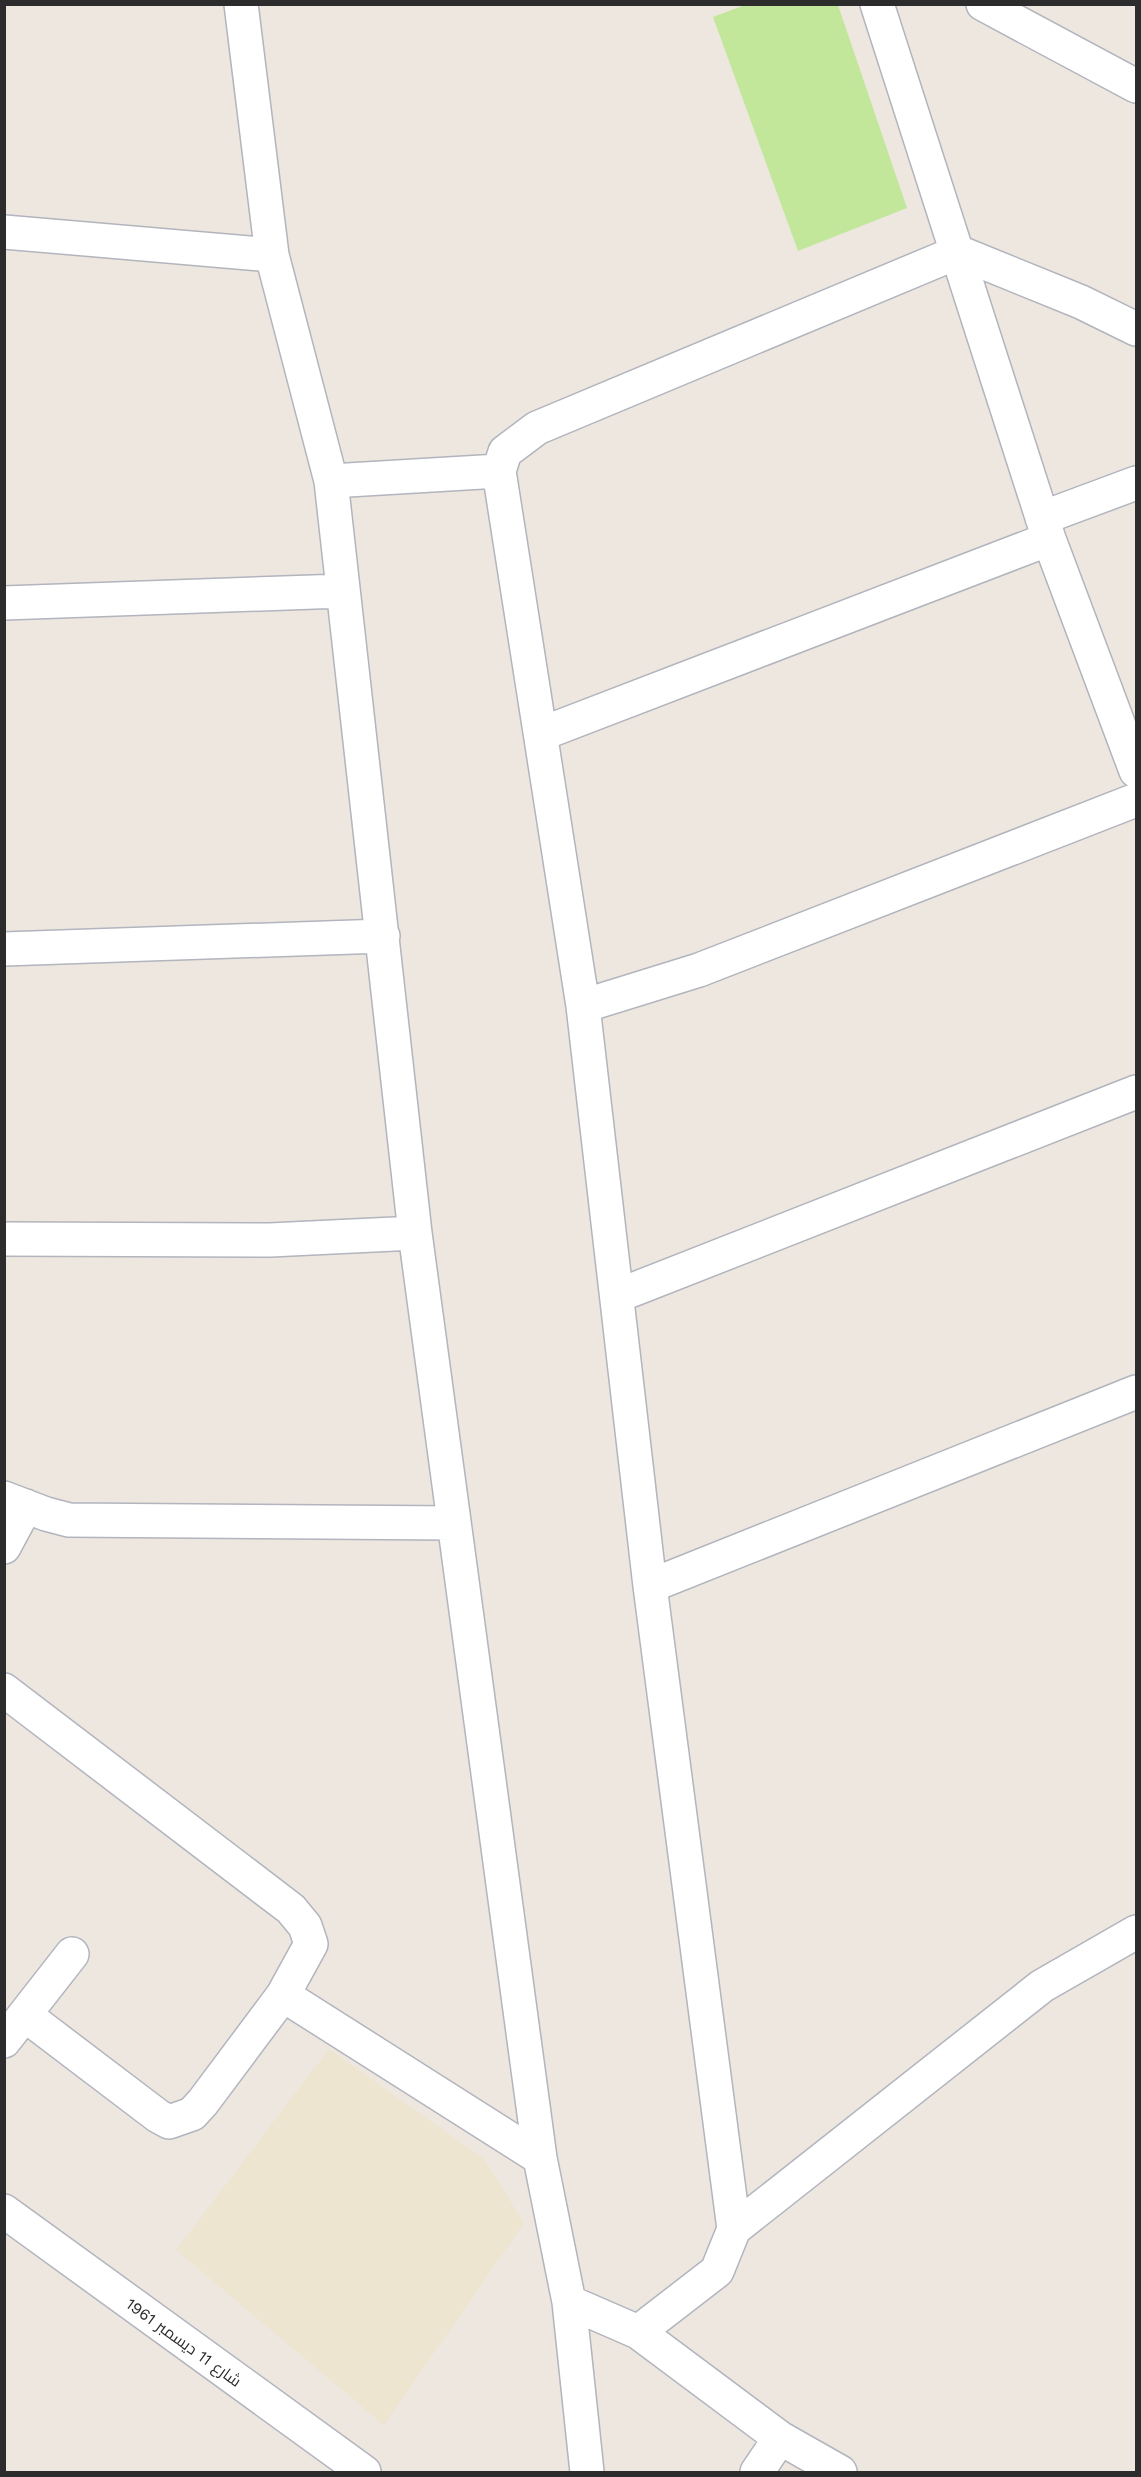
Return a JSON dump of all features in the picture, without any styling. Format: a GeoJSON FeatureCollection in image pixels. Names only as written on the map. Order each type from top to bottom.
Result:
{"type":"FeatureCollection","features":[{"type":"Feature","properties":{"kind":"street"},"geometry":{"type":"LineString","coordinates":[[241,4],[272,255],[331,481],[415,1233],[540,2158],[568,2302],[587,2472]]}},
{"type":"Feature","properties":{"kind":"street"},"geometry":{"type":"LineString","coordinates":[[878,4],[1046,529],[1137,771]]}},
{"type":"Feature","properties":{"kind":"street"},"geometry":{"type":"LineString","coordinates":[[982,4],[1137,86]]}},
{"type":"Feature","properties":{"kind":"street"},"geometry":{"type":"LineString","coordinates":[[4,232],[272,255]]}},
{"type":"Feature","properties":{"kind":"street"},"geometry":{"type":"LineString","coordinates":[[638,2332],[717,2271],[734,2229],[650,1586],[584,1006],[499,471],[505,452],[537,428],[958,252],[1062,294],[1137,330]]}},
{"type":"Feature","properties":{"kind":"street"},"geometry":{"type":"LineString","coordinates":[[331,481],[499,471]]}},
{"type":"Feature","properties":{"kind":"street"},"geometry":{"type":"LineString","coordinates":[[541,734],[1046,529],[1137,483]]}},
{"type":"Feature","properties":{"kind":"street"},"geometry":{"type":"LineString","coordinates":[[4,603],[342,591]]}},
{"type":"Feature","properties":{"kind":"street"},"geometry":{"type":"LineString","coordinates":[[584,1006],[699,970],[1137,800]]}},
{"type":"Feature","properties":{"kind":"street"},"geometry":{"type":"LineString","coordinates":[[4,950],[383,936]]}},
{"type":"Feature","properties":{"kind":"street"},"geometry":{"type":"LineString","coordinates":[[617,1296],[1137,1092]]}},
{"type":"Feature","properties":{"kind":"street"},"geometry":{"type":"LineString","coordinates":[[4,1239],[270,1240],[415,1233]]}},
{"type":"Feature","properties":{"kind":"street"},"geometry":{"type":"LineString","coordinates":[[650,1586],[1137,1392]]}},
{"type":"Feature","properties":{"kind":"street"},"geometry":{"type":"LineString","coordinates":[[4,1547],[15,1502],[69,1520],[454,1523]]}},
{"type":"Feature","properties":{"kind":"street"},"geometry":{"type":"LineString","coordinates":[[4,1690],[291,1909],[305,1926],[311,1944],[283,1995],[203,2102],[192,2114],[169,2122],[24,2014]]}},
{"type":"Feature","properties":{"kind":"street"},"geometry":{"type":"LineString","coordinates":[[734,2229],[1042,1986],[1137,1932]]}},
{"type":"Feature","properties":{"kind":"street"},"geometry":{"type":"LineString","coordinates":[[4,2041],[72,1954]]}},
{"type":"Feature","properties":{"kind":"street"},"geometry":{"type":"LineString","coordinates":[[283,1995],[540,2158]]}},
{"type":"Feature","properties":{"kind":"street","name":"شارع 11 ديسمبر 1961"},"geometry":{"type":"LineString","coordinates":[[4,2211],[364,2472]]}},
{"type":"Feature","properties":{"kind":"street"},"geometry":{"type":"LineString","coordinates":[[568,2302],[638,2332],[780,2438],[840,2472]]}},
{"type":"Feature","properties":{"kind":"street"},"geometry":{"type":"LineString","coordinates":[[757,2472],[780,2438]]}},
{"type":"Feature","properties":{"kind":"shaded area"},"geometry":{"type":"Polygon","coordinates":[[[329,2049],[484,2159],[524,2223],[384,2425],[176,2250],[329,2049]]]}},
{"type":"Feature","properties":{"kind":"green space"},"geometry":{"type":"Polygon","coordinates":[[[745,5],[838,5],[907,208],[798,251],[713,17],[745,5]]]}}]}
